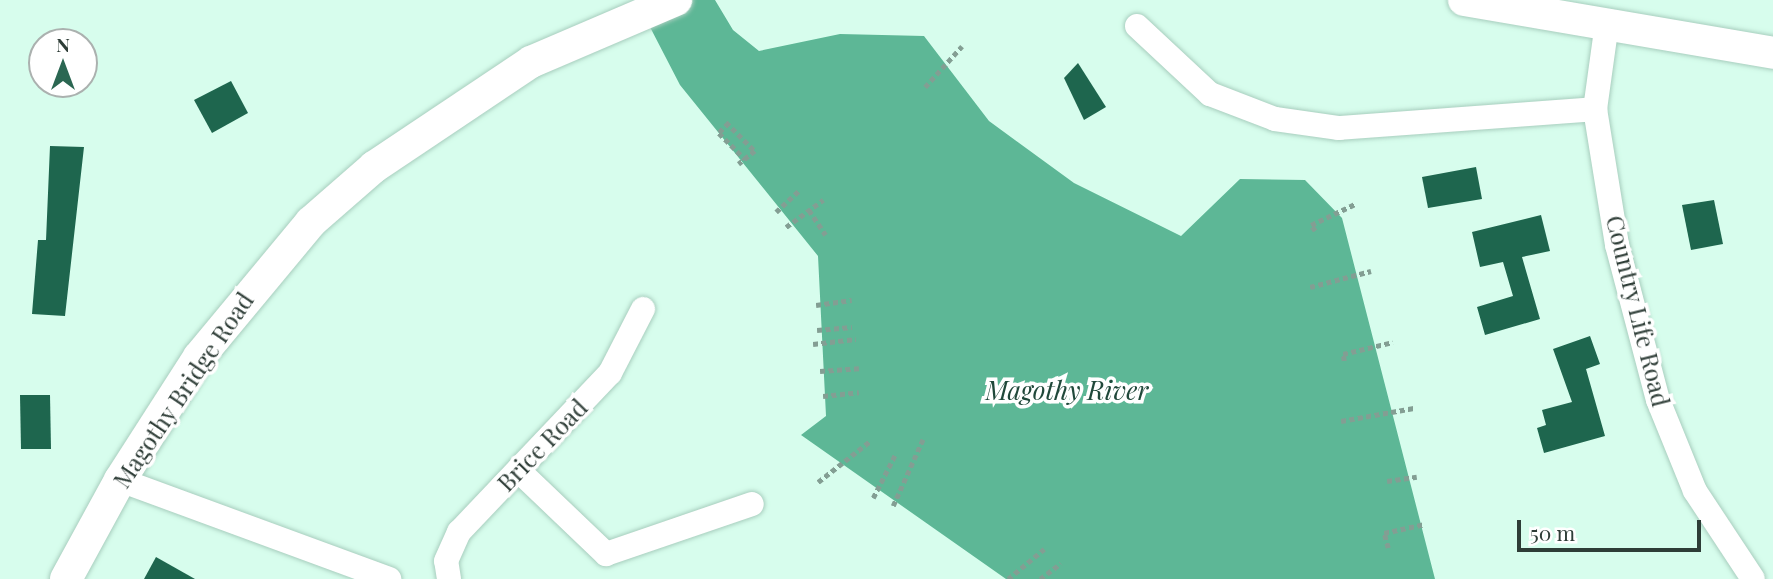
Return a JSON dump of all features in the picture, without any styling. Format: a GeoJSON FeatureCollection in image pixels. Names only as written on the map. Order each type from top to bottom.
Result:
{"type":"FeatureCollection","features":[{"type":"Feature","properties":{"kind":"main road","name":"Magothy Bridge Road"},"geometry":{"type":"LineString","coordinates":[[66,579],[120,480],[223,325],[311,222],[374,167],[531,62],[676,0]]}},
{"type":"Feature","properties":{"kind":"main road"},"geometry":{"type":"LineString","coordinates":[[1464,0],[1773,53]]}},
{"type":"Feature","properties":{"kind":"street","name":"Country Life Road"},"geometry":{"type":"LineString","coordinates":[[1607,23],[1595,109],[1617,245],[1658,400],[1695,491],[1753,579]]}},
{"type":"Feature","properties":{"kind":"street"},"geometry":{"type":"LineString","coordinates":[[1137,26],[1210,94],[1275,119],[1352,128],[1595,109]]}},
{"type":"Feature","properties":{"kind":"street","name":"Brice Road"},"geometry":{"type":"LineString","coordinates":[[449,579],[446,561],[459,532],[610,373],[643,309]]}},
{"type":"Feature","properties":{"kind":"street"},"geometry":{"type":"LineString","coordinates":[[518,470],[606,555],[752,504]]}},
{"type":"Feature","properties":{"kind":"street"},"geometry":{"type":"LineString","coordinates":[[120,480],[389,579]]}},
{"type":"Feature","properties":{"kind":"path"},"geometry":{"type":"LineString","coordinates":[[925,87],[962,46]]}},
{"type":"Feature","properties":{"kind":"path"},"geometry":{"type":"LineString","coordinates":[[739,164],[755,151],[728,122],[719,133],[745,159]]}},
{"type":"Feature","properties":{"kind":"path"},"geometry":{"type":"LineString","coordinates":[[776,212],[800,190]]}},
{"type":"Feature","properties":{"kind":"path"},"geometry":{"type":"LineString","coordinates":[[786,228],[823,200]]}},
{"type":"Feature","properties":{"kind":"path"},"geometry":{"type":"LineString","coordinates":[[1315,231],[1311,225],[1355,204]]}},
{"type":"Feature","properties":{"kind":"path"},"geometry":{"type":"LineString","coordinates":[[809,210],[826,235]]}},
{"type":"Feature","properties":{"kind":"path"},"geometry":{"type":"LineString","coordinates":[[1310,287],[1371,271]]}},
{"type":"Feature","properties":{"kind":"path"},"geometry":{"type":"LineString","coordinates":[[816,305],[852,300]]}},
{"type":"Feature","properties":{"kind":"path"},"geometry":{"type":"LineString","coordinates":[[817,330],[852,327]]}},
{"type":"Feature","properties":{"kind":"path"},"geometry":{"type":"LineString","coordinates":[[813,344],[856,340]]}},
{"type":"Feature","properties":{"kind":"path"},"geometry":{"type":"LineString","coordinates":[[1344,361],[1343,354],[1392,342]]}},
{"type":"Feature","properties":{"kind":"path"},"geometry":{"type":"LineString","coordinates":[[820,371],[859,368]]}},
{"type":"Feature","properties":{"kind":"path"},"geometry":{"type":"LineString","coordinates":[[823,396],[859,392]]}},
{"type":"Feature","properties":{"kind":"path"},"geometry":{"type":"LineString","coordinates":[[1341,421],[1414,408]]}},
{"type":"Feature","properties":{"kind":"path"},"geometry":{"type":"LineString","coordinates":[[893,506],[923,439]]}},
{"type":"Feature","properties":{"kind":"path"},"geometry":{"type":"LineString","coordinates":[[818,482],[869,443]]}},
{"type":"Feature","properties":{"kind":"path"},"geometry":{"type":"LineString","coordinates":[[873,498],[896,453]]}},
{"type":"Feature","properties":{"kind":"path"},"geometry":{"type":"LineString","coordinates":[[1387,481],[1417,477]]}},
{"type":"Feature","properties":{"kind":"path"},"geometry":{"type":"LineString","coordinates":[[1388,548],[1384,533],[1424,524]]}},
{"type":"Feature","properties":{"kind":"path"},"geometry":{"type":"LineString","coordinates":[[1008,579],[1044,549]]}},
{"type":"Feature","properties":{"kind":"path"},"geometry":{"type":"LineString","coordinates":[[1040,579],[1061,563]]}},
{"type":"Feature","properties":{"kind":"water","name":"Magothy River"},"geometry":{"type":"Polygon","coordinates":[[[636,0],[715,0],[733,30],[759,51],[840,34],[924,36],[989,121],[1074,183],[1181,236],[1240,179],[1305,180],[1342,218],[1435,579],[1006,579],[801,435],[826,416],[818,256],[680,85],[636,0]]]}},
{"type":"Feature","properties":{"kind":"building"},"geometry":{"type":"Polygon","coordinates":[[[1078,63],[1106,107],[1084,120],[1064,78],[1078,63]]]}},
{"type":"Feature","properties":{"kind":"building"},"geometry":{"type":"Polygon","coordinates":[[[231,81],[248,113],[212,133],[194,100],[231,81]]]}},
{"type":"Feature","properties":{"kind":"building"},"geometry":{"type":"Polygon","coordinates":[[[50,146],[84,147],[65,316],[32,314],[38,240],[46,240],[50,146]]]}},
{"type":"Feature","properties":{"kind":"building"},"geometry":{"type":"Polygon","coordinates":[[[1476,167],[1482,199],[1428,208],[1422,177],[1476,167]]]}},
{"type":"Feature","properties":{"kind":"building"},"geometry":{"type":"Polygon","coordinates":[[[1714,200],[1723,244],[1691,250],[1682,205],[1714,200]]]}},
{"type":"Feature","properties":{"kind":"building"},"geometry":{"type":"Polygon","coordinates":[[[1541,215],[1550,251],[1522,257],[1540,319],[1485,335],[1477,307],[1513,296],[1503,262],[1480,267],[1472,232],[1541,215]]]}},
{"type":"Feature","properties":{"kind":"building"},"geometry":{"type":"Polygon","coordinates":[[[1590,336],[1600,364],[1586,369],[1605,436],[1544,453],[1537,428],[1546,425],[1542,410],[1572,402],[1553,349],[1590,336]]]}},
{"type":"Feature","properties":{"kind":"building"},"geometry":{"type":"Polygon","coordinates":[[[20,395],[50,395],[51,449],[21,449],[20,395]]]}},
{"type":"Feature","properties":{"kind":"building"},"geometry":{"type":"Polygon","coordinates":[[[156,557],[195,579],[144,579],[156,557]]]}}]}
